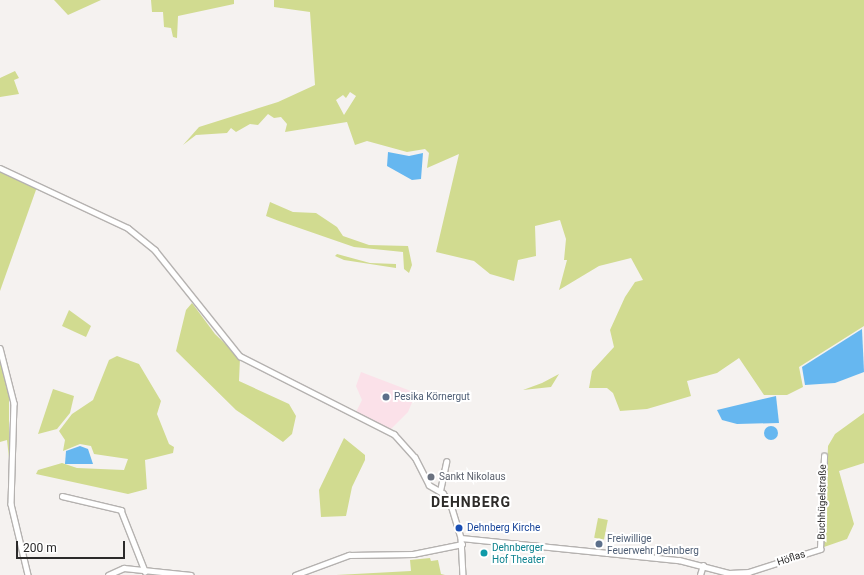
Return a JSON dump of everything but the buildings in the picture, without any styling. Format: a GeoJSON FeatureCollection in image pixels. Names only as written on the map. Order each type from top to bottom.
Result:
{"type":"FeatureCollection","features":[{"type":"Feature","properties":{"kind":"street"},"geometry":{"type":"LineString","coordinates":[[0,168],[37,184],[142,238],[240,356],[380,424],[405,446],[429,485],[440,491],[451,505],[461,538],[463,575]]}},
{"type":"Feature","properties":{"kind":"street"},"geometry":{"type":"LineString","coordinates":[[0,348],[14,403],[11,504],[28,575]]}},
{"type":"Feature","properties":{"kind":"street","name":"Buchhügelstraße"},"geometry":{"type":"LineString","coordinates":[[820,549],[824,456]]}},
{"type":"Feature","properties":{"kind":"street"},"geometry":{"type":"LineString","coordinates":[[440,491],[446,462]]}},
{"type":"Feature","properties":{"kind":"street"},"geometry":{"type":"LineString","coordinates":[[62,496],[121,510],[145,571]]}},
{"type":"Feature","properties":{"kind":"street","name":"Höflas"},"geometry":{"type":"LineString","coordinates":[[461,538],[485,538],[703,565],[738,574],[820,549]]}},
{"type":"Feature","properties":{"kind":"street"},"geometry":{"type":"LineString","coordinates":[[295,575],[349,556],[413,554],[462,544]]}},
{"type":"Feature","properties":{"kind":"street"},"geometry":{"type":"LineString","coordinates":[[700,575],[703,565]]}},
{"type":"Feature","properties":{"kind":"street"},"geometry":{"type":"LineString","coordinates":[[108,575],[124,568],[192,575]]}},
{"type":"Feature","properties":{"kind":"shaded area"},"geometry":{"type":"Polygon","coordinates":[[[361,372],[416,393],[408,412],[390,430],[356,412],[362,400],[356,386],[361,372]]]}},
{"type":"Feature","properties":{"kind":"green space"},"geometry":{"type":"Polygon","coordinates":[[[54,0],[101,0],[68,15],[54,0]]]}},
{"type":"Feature","properties":{"kind":"green space"},"geometry":{"type":"Polygon","coordinates":[[[151,0],[234,0],[234,4],[178,16],[177,38],[173,37],[171,28],[164,27],[163,12],[152,12],[151,0]]]}},
{"type":"Feature","properties":{"kind":"green space"},"geometry":{"type":"Polygon","coordinates":[[[274,0],[864,0],[864,326],[799,367],[803,387],[787,395],[764,395],[739,358],[717,373],[687,381],[691,396],[647,409],[620,411],[613,393],[607,388],[589,388],[592,371],[614,347],[610,330],[625,297],[635,282],[643,280],[631,258],[599,266],[559,290],[567,260],[564,260],[566,239],[560,220],[535,226],[536,256],[518,260],[514,281],[490,274],[474,261],[436,252],[459,154],[427,168],[429,153],[425,149],[407,152],[367,141],[355,145],[347,122],[285,132],[287,124],[281,117],[274,118],[268,114],[258,125],[250,124],[236,132],[231,128],[227,133],[196,135],[183,145],[199,127],[278,102],[315,85],[310,12],[274,7],[274,0]],[[350,92],[346,98],[343,95],[336,100],[344,115],[356,96],[350,92]]]}},
{"type":"Feature","properties":{"kind":"green space"},"geometry":{"type":"Polygon","coordinates":[[[15,71],[19,78],[14,80],[19,94],[0,97],[0,78],[15,71]]]}},
{"type":"Feature","properties":{"kind":"green space"},"geometry":{"type":"Polygon","coordinates":[[[0,172],[37,187],[0,291],[0,172]]]}},
{"type":"Feature","properties":{"kind":"green space"},"geometry":{"type":"Polygon","coordinates":[[[270,202],[293,212],[316,213],[337,227],[343,236],[369,245],[408,246],[412,265],[409,273],[404,269],[403,252],[354,247],[279,221],[266,216],[270,202]]]}},
{"type":"Feature","properties":{"kind":"green space"},"geometry":{"type":"Polygon","coordinates":[[[337,254],[370,263],[396,264],[396,268],[344,260],[335,256],[337,254]]]}},
{"type":"Feature","properties":{"kind":"green space"},"geometry":{"type":"Polygon","coordinates":[[[192,303],[215,334],[240,358],[239,381],[289,404],[296,416],[292,434],[283,442],[236,410],[176,351],[186,310],[192,303]]]}},
{"type":"Feature","properties":{"kind":"green space"},"geometry":{"type":"Polygon","coordinates":[[[69,310],[91,326],[86,337],[62,326],[69,310]]]}},
{"type":"Feature","properties":{"kind":"green space"},"geometry":{"type":"Polygon","coordinates":[[[117,356],[139,364],[161,401],[157,414],[169,444],[174,447],[173,453],[145,460],[147,489],[128,494],[36,474],[38,470],[62,463],[77,468],[124,470],[128,459],[94,454],[91,446],[80,444],[63,451],[65,440],[59,431],[72,414],[93,400],[109,360],[117,356]]]}},
{"type":"Feature","properties":{"kind":"green space"},"geometry":{"type":"Polygon","coordinates":[[[0,357],[9,389],[9,458],[7,440],[0,442],[0,357]]]}},
{"type":"Feature","properties":{"kind":"green space"},"geometry":{"type":"Polygon","coordinates":[[[559,374],[551,387],[523,390],[542,383],[559,374]]]}},
{"type":"Feature","properties":{"kind":"green space"},"geometry":{"type":"Polygon","coordinates":[[[53,389],[74,396],[70,413],[57,429],[38,434],[53,389]]]}},
{"type":"Feature","properties":{"kind":"green space"},"geometry":{"type":"Polygon","coordinates":[[[864,413],[864,463],[839,471],[854,524],[847,539],[824,547],[828,446],[835,434],[864,413]]]}},
{"type":"Feature","properties":{"kind":"green space"},"geometry":{"type":"Polygon","coordinates":[[[344,438],[365,455],[365,460],[352,487],[346,516],[321,517],[319,490],[344,438]]]}},
{"type":"Feature","properties":{"kind":"green space"},"geometry":{"type":"Polygon","coordinates":[[[598,518],[608,520],[604,540],[594,538],[598,518]]]}},
{"type":"Feature","properties":{"kind":"green space"},"geometry":{"type":"Polygon","coordinates":[[[430,558],[431,561],[438,560],[441,574],[445,575],[336,575],[411,571],[410,560],[430,558]]]}},
{"type":"Feature","properties":{"kind":"water"},"geometry":{"type":"Polygon","coordinates":[[[388,152],[409,156],[423,153],[421,179],[412,180],[387,166],[388,152]]]}},
{"type":"Feature","properties":{"kind":"water"},"geometry":{"type":"Polygon","coordinates":[[[862,329],[864,372],[835,383],[805,385],[802,367],[862,329]]]}},
{"type":"Feature","properties":{"kind":"water"},"geometry":{"type":"Polygon","coordinates":[[[776,396],[779,423],[737,424],[722,420],[717,410],[776,396]]]}},
{"type":"Feature","properties":{"kind":"water"},"geometry":{"type":"Polygon","coordinates":[[[768,426],[774,426],[778,430],[778,436],[774,440],[768,440],[764,436],[764,430],[768,426]]]}},
{"type":"Feature","properties":{"kind":"water"},"geometry":{"type":"Polygon","coordinates":[[[80,446],[88,449],[93,464],[65,464],[66,451],[80,446]]]}},
{"type":"Feature","properties":{"kind":"place","name":"Pesika Körnergut"},"geometry":{"type":"Point","coordinates":[386,397]}},
{"type":"Feature","properties":{"kind":"place","name":"Sankt Nikolaus"},"geometry":{"type":"Point","coordinates":[431,477]}},
{"type":"Feature","properties":{"kind":"place","name":"Dehnberg Kirche"},"geometry":{"type":"Point","coordinates":[459,528]}},
{"type":"Feature","properties":{"kind":"place","name":"Freiwillige Feuerwehr Dehnberg"},"geometry":{"type":"Point","coordinates":[599,544]}},
{"type":"Feature","properties":{"kind":"place","name":"Dehnberger Hof Theater"},"geometry":{"type":"Point","coordinates":[484,553]}},
{"type":"Feature","properties":{"kind":"district","name":"DEHNBERG"},"geometry":{"type":"Point","coordinates":[471,502]}}]}
